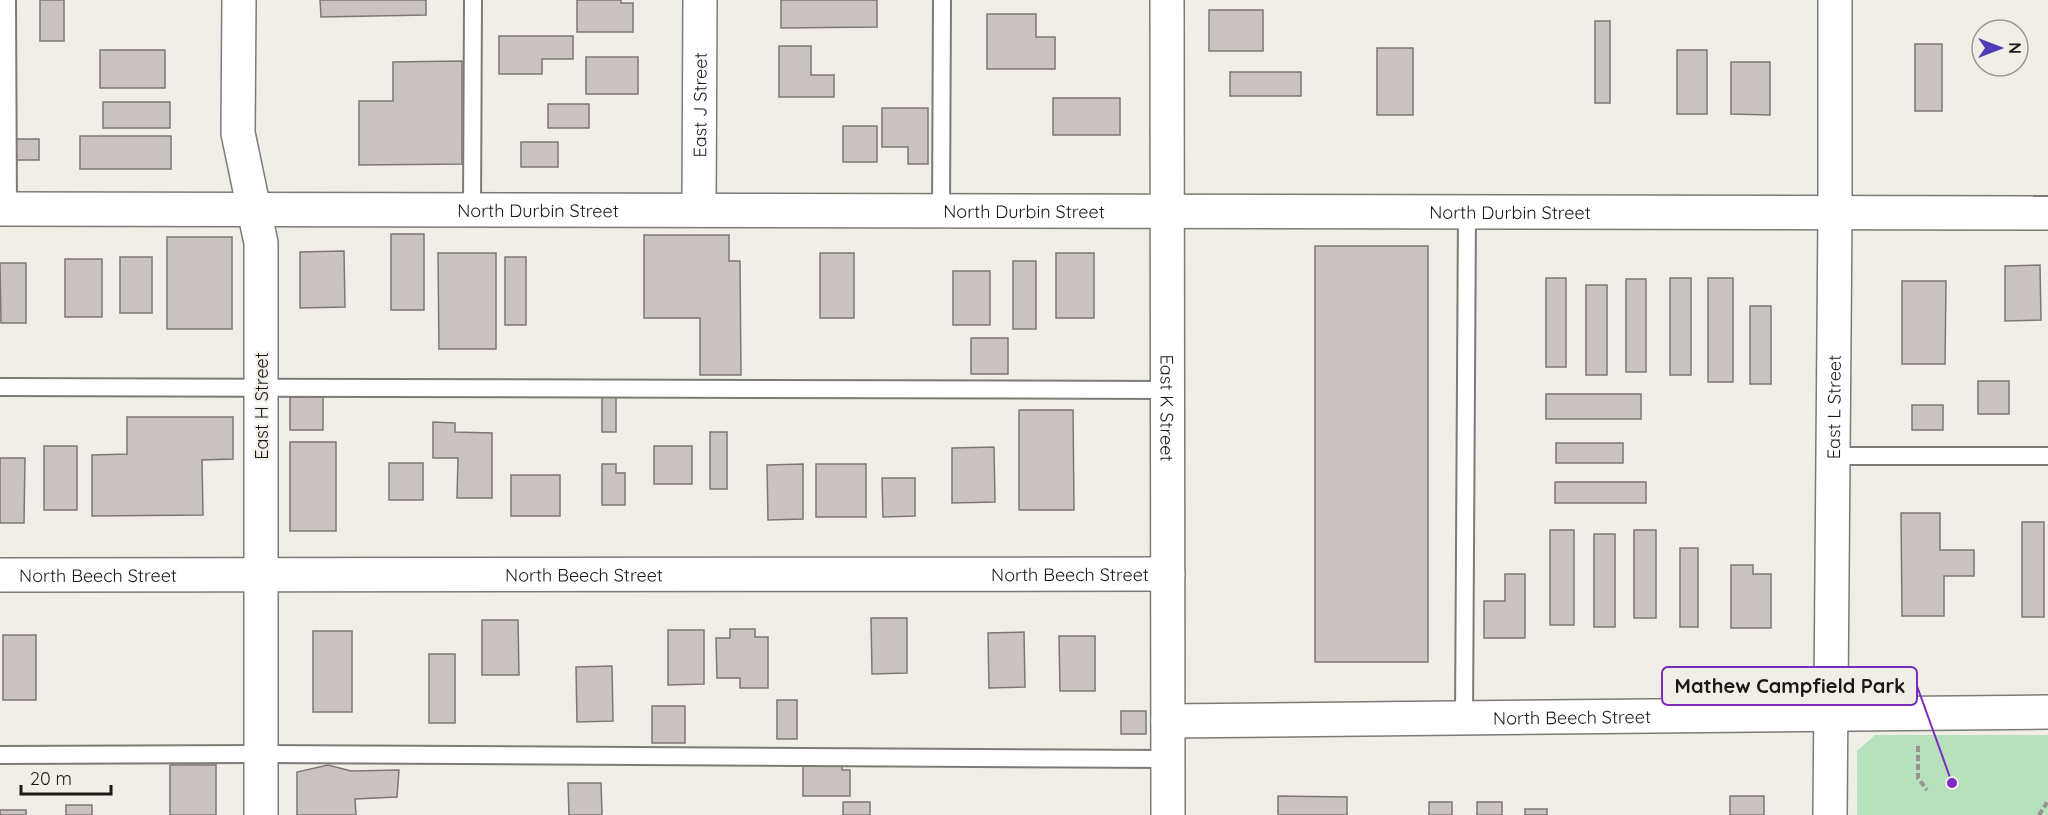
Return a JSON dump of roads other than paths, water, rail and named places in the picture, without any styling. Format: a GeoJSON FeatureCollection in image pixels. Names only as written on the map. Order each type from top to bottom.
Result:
{"type":"FeatureCollection","features":[{"type":"Feature","properties":{"kind":"street","name":"East H Street"},"geometry":{"type":"LineString","coordinates":[[239,0],[238,133],[261,243],[261,815]]}},
{"type":"Feature","properties":{"kind":"street","name":"East J Street"},"geometry":{"type":"LineString","coordinates":[[699,210],[700,0]]}},
{"type":"Feature","properties":{"kind":"street","name":"East K Street"},"geometry":{"type":"LineString","coordinates":[[1167,0],[1168,815]]}},
{"type":"Feature","properties":{"kind":"street","name":"East L Street"},"geometry":{"type":"LineString","coordinates":[[1830,815],[1835,0]]}},
{"type":"Feature","properties":{"kind":"street","name":"North Durbin Street"},"geometry":{"type":"LineString","coordinates":[[4,209],[2048,213]]}},
{"type":"Feature","properties":{"kind":"street","name":"North Beech Street"},"geometry":{"type":"LineString","coordinates":[[0,575],[1168,574]]}},
{"type":"Feature","properties":{"kind":"street","name":"North Beech Street"},"geometry":{"type":"LineString","coordinates":[[1168,721],[2048,712]]}},
{"type":"Feature","properties":{"kind":"lane"},"geometry":{"type":"LineString","coordinates":[[4,209],[8,0]]}},
{"type":"Feature","properties":{"kind":"lane"},"geometry":{"type":"LineString","coordinates":[[472,209],[473,0]]}},
{"type":"Feature","properties":{"kind":"lane"},"geometry":{"type":"LineString","coordinates":[[941,210],[942,0]]}},
{"type":"Feature","properties":{"kind":"lane"},"geometry":{"type":"LineString","coordinates":[[1464,718],[1467,212]]}},
{"type":"Feature","properties":{"kind":"lane"},"geometry":{"type":"LineString","coordinates":[[0,387],[1168,390]]}},
{"type":"Feature","properties":{"kind":"lane"},"geometry":{"type":"LineString","coordinates":[[1833,456],[2048,456]]}},
{"type":"Feature","properties":{"kind":"lane"},"geometry":{"type":"LineString","coordinates":[[0,755],[261,754],[1168,759]]}},
{"type":"Feature","properties":{"kind":"place","name":"Mathew Campfield Park"},"geometry":{"type":"Point","coordinates":[1952,783]}}]}
